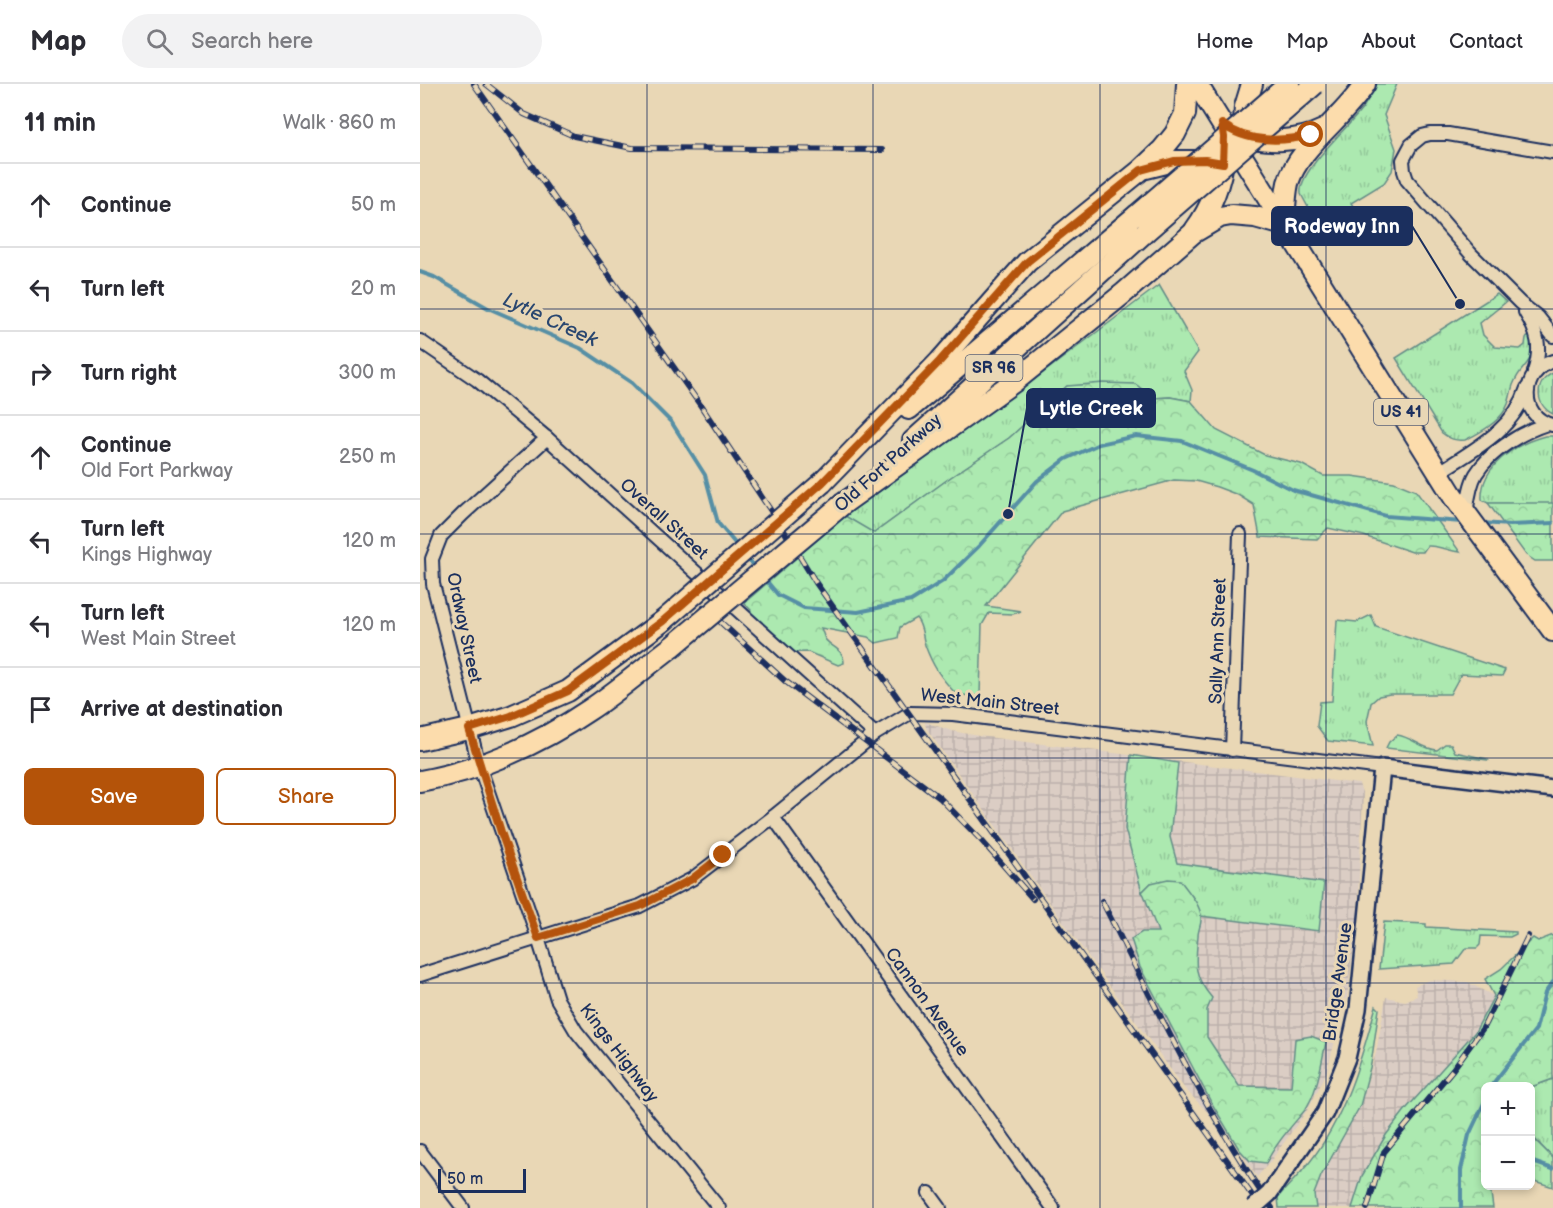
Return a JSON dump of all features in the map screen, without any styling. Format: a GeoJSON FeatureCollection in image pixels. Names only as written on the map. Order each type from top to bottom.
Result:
{"type":"FeatureCollection","features":[{"type":"Feature","properties":{"kind":"main road"},"geometry":{"type":"LineString","coordinates":[[822,483],[940,361],[1027,262],[1141,170],[1175,134],[1185,114],[1187,84]]}},
{"type":"Feature","properties":{"kind":"main road","name":"US 41"},"geometry":{"type":"LineString","coordinates":[[1197,84],[1438,473],[1491,550],[1553,631]]}},
{"type":"Feature","properties":{"kind":"main road"},"geometry":{"type":"LineString","coordinates":[[1252,84],[1245,107],[1243,136],[1244,152],[1254,176]]}},
{"type":"Feature","properties":{"kind":"main road","name":"SR 96"},"geometry":{"type":"LineString","coordinates":[[1141,224],[1289,84]]}},
{"type":"Feature","properties":{"kind":"main road","name":"Old Fort Parkway"},"geometry":{"type":"LineString","coordinates":[[420,740],[469,729],[511,716],[568,691],[663,621],[822,483],[1315,84]]}},
{"type":"Feature","properties":{"kind":"main road"},"geometry":{"type":"LineString","coordinates":[[844,502],[1016,381],[1193,233],[1220,217],[1231,215],[1255,217],[1284,225],[1288,183],[1300,161],[1323,130],[1345,111],[1365,84]]}},
{"type":"Feature","properties":{"kind":"main road"},"geometry":{"type":"LineString","coordinates":[[1222,124],[1243,136],[1269,140],[1293,139],[1323,130]]}},
{"type":"Feature","properties":{"kind":"main road"},"geometry":{"type":"LineString","coordinates":[[1193,233],[1213,199],[1223,163],[1222,124]]}},
{"type":"Feature","properties":{"kind":"main road"},"geometry":{"type":"LineString","coordinates":[[1141,170],[1174,161],[1205,160],[1223,163],[1254,176]]}},
{"type":"Feature","properties":{"kind":"main road","name":"Old Fort Parkway"},"geometry":{"type":"LineString","coordinates":[[420,781],[479,765],[530,744],[588,711],[673,646],[844,502],[1141,224]]}},
{"type":"Feature","properties":{"kind":"street"},"geometry":{"type":"LineString","coordinates":[[1553,152],[1436,133],[1416,140],[1407,151],[1403,166],[1412,186],[1471,254],[1538,318],[1553,336]]}},
{"type":"Feature","properties":{"kind":"street"},"geometry":{"type":"LineString","coordinates":[[1438,473],[1495,434],[1511,420],[1522,403],[1539,356],[1538,336],[1520,303]]}},
{"type":"Feature","properties":{"kind":"street","name":"Overall Street"},"geometry":{"type":"LineString","coordinates":[[420,341],[477,381],[547,438],[874,734]]}},
{"type":"Feature","properties":{"kind":"street"},"geometry":{"type":"LineString","coordinates":[[1534,372],[1553,361]]}},
{"type":"Feature","properties":{"kind":"street"},"geometry":{"type":"LineString","coordinates":[[1527,388],[1527,397],[1533,413],[1550,425]]}},
{"type":"Feature","properties":{"kind":"street"},"geometry":{"type":"LineString","coordinates":[[1466,515],[1472,482],[1485,463],[1531,429],[1550,425]]}},
{"type":"Feature","properties":{"kind":"street","name":"Ordway Street"},"geometry":{"type":"LineString","coordinates":[[469,729],[433,584],[432,559],[441,536],[547,438]]}},
{"type":"Feature","properties":{"kind":"street","name":"Sally Ann Street"},"geometry":{"type":"LineString","coordinates":[[1232,750],[1239,534]]}},
{"type":"Feature","properties":{"kind":"street","name":"West Main Street"},"geometry":{"type":"LineString","coordinates":[[420,975],[640,906],[692,879],[773,817],[874,734],[910,713],[953,714],[1553,789]]}},
{"type":"Feature","properties":{"kind":"street","name":"Kings Highway"},"geometry":{"type":"LineString","coordinates":[[469,729],[556,999],[576,1031],[719,1208]]}},
{"type":"Feature","properties":{"kind":"street","name":"Bridge Avenue"},"geometry":{"type":"LineString","coordinates":[[1253,1208],[1269,1194],[1325,1113],[1347,1058],[1358,1009],[1382,768]]}},
{"type":"Feature","properties":{"kind":"street","name":"Cannon Avenue"},"geometry":{"type":"LineString","coordinates":[[773,817],[1053,1208]]}},
{"type":"Feature","properties":{"kind":"street"},"geometry":{"type":"LineString","coordinates":[[420,1151],[460,1207]]}},
{"type":"Feature","properties":{"kind":"street"},"geometry":{"type":"LineString","coordinates":[[929,1193],[940,1208]]}},
{"type":"Feature","properties":{"kind":"shaded area"},"geometry":{"type":"Polygon","coordinates":[[[925,722],[952,731],[979,736],[1359,784],[1363,795],[1357,920],[1347,997],[1326,1074],[1308,1109],[1257,1177],[1229,1134],[1185,1089],[1069,930],[926,728],[925,722]]]}},
{"type":"Feature","properties":{"kind":"shaded area"},"geometry":{"type":"Polygon","coordinates":[[[1430,980],[1467,982],[1494,996],[1475,1032],[1406,1109],[1386,1135],[1362,1176],[1352,1208],[1316,1208],[1314,1194],[1321,1176],[1360,1106],[1376,1053],[1386,997],[1405,1001],[1417,996],[1415,986],[1430,980]]]}},
{"type":"Feature","properties":{"kind":"green space"},"geometry":{"type":"Polygon","coordinates":[[[1377,84],[1397,84],[1384,115],[1396,149],[1392,171],[1384,183],[1351,203],[1361,218],[1325,239],[1301,194],[1302,185],[1315,162],[1363,108],[1377,84]]]}},
{"type":"Feature","properties":{"kind":"green space"},"geometry":{"type":"Polygon","coordinates":[[[1159,285],[1198,352],[1184,371],[1192,390],[1191,401],[1170,397],[1154,398],[1135,384],[1067,386],[1009,438],[873,534],[845,516],[1018,392],[1159,285]]]}},
{"type":"Feature","properties":{"kind":"green space"},"geometry":{"type":"Polygon","coordinates":[[[1497,294],[1506,302],[1480,323],[1483,335],[1495,347],[1520,349],[1525,345],[1526,338],[1531,335],[1532,353],[1513,385],[1508,404],[1501,415],[1490,425],[1465,440],[1453,439],[1442,433],[1396,358],[1497,294]]]}},
{"type":"Feature","properties":{"kind":"green space"},"geometry":{"type":"Polygon","coordinates":[[[1553,373],[1553,414],[1543,405],[1539,394],[1542,382],[1553,373]]]}},
{"type":"Feature","properties":{"kind":"green space"},"geometry":{"type":"Polygon","coordinates":[[[1104,383],[1135,384],[1154,398],[1170,397],[1191,401],[1216,430],[1265,455],[1301,464],[1323,476],[1352,476],[1394,482],[1416,491],[1460,552],[1427,546],[1423,552],[1412,552],[1364,536],[1328,528],[1317,539],[1260,537],[1254,505],[1238,495],[1217,487],[1196,481],[1174,480],[1062,511],[986,606],[1021,611],[1013,614],[989,613],[982,625],[980,696],[957,695],[946,683],[931,660],[916,618],[900,627],[898,638],[876,643],[868,637],[821,628],[825,639],[842,655],[844,663],[838,665],[808,652],[777,653],[751,630],[751,610],[744,603],[845,516],[874,533],[1009,438],[1067,386],[1104,383]]]}},
{"type":"Feature","properties":{"kind":"green space"},"geometry":{"type":"Polygon","coordinates":[[[1545,436],[1553,436],[1552,504],[1488,503],[1482,500],[1483,488],[1493,467],[1511,451],[1545,436]]]}},
{"type":"Feature","properties":{"kind":"green space"},"geometry":{"type":"Polygon","coordinates":[[[1488,503],[1553,503],[1553,561],[1535,561],[1526,555],[1488,503]]]}},
{"type":"Feature","properties":{"kind":"green space"},"geometry":{"type":"Polygon","coordinates":[[[1371,615],[1376,627],[1505,670],[1502,676],[1461,674],[1450,694],[1379,696],[1371,703],[1367,721],[1373,746],[1328,741],[1317,726],[1320,702],[1332,701],[1337,620],[1357,622],[1371,615]]]}},
{"type":"Feature","properties":{"kind":"green space"},"geometry":{"type":"Polygon","coordinates":[[[1397,735],[1437,750],[1445,744],[1451,744],[1455,752],[1488,760],[1386,748],[1397,735]]]}},
{"type":"Feature","properties":{"kind":"green space"},"geometry":{"type":"Polygon","coordinates":[[[1131,755],[1178,763],[1170,837],[1177,863],[1324,883],[1319,931],[1201,916],[1192,896],[1151,883],[1142,892],[1125,829],[1131,755]]]}},
{"type":"Feature","properties":{"kind":"green space"},"geometry":{"type":"Polygon","coordinates":[[[1168,879],[1180,880],[1199,908],[1201,922],[1196,954],[1198,976],[1212,998],[1207,1010],[1207,1037],[1239,1086],[1291,1087],[1295,1039],[1311,1036],[1326,1042],[1309,1103],[1266,1163],[1250,1161],[1239,1149],[1211,1102],[1140,967],[1131,939],[1142,932],[1158,932],[1142,892],[1151,883],[1168,879]]]}},
{"type":"Feature","properties":{"kind":"green space"},"geometry":{"type":"Polygon","coordinates":[[[1384,922],[1426,924],[1426,927],[1516,932],[1516,934],[1510,937],[1481,936],[1480,945],[1477,948],[1466,948],[1454,964],[1379,969],[1384,922]]]}},
{"type":"Feature","properties":{"kind":"green space"},"geometry":{"type":"Polygon","coordinates":[[[1553,935],[1553,1079],[1535,1086],[1535,1082],[1481,1082],[1481,1190],[1491,1190],[1493,1208],[1352,1208],[1362,1176],[1386,1135],[1406,1109],[1475,1032],[1494,996],[1485,979],[1501,969],[1533,938],[1538,941],[1553,935]]]}},
{"type":"Feature","properties":{"kind":"green space"},"geometry":{"type":"Polygon","coordinates":[[[1376,1006],[1379,1009],[1371,1064],[1360,1106],[1321,1176],[1314,1194],[1316,1208],[1279,1208],[1278,1197],[1309,1163],[1333,1127],[1358,1068],[1376,1006]]]}},
{"type":"Feature","properties":{"kind":"green space"},"geometry":{"type":"Polygon","coordinates":[[[1553,1079],[1553,1158],[1535,1139],[1535,1086],[1553,1079]]]}},
{"type":"Feature","properties":{"kind":"green space"},"geometry":{"type":"Polygon","coordinates":[[[1535,1140],[1553,1158],[1553,1187],[1535,1181],[1535,1140]]]}},
{"type":"Feature","properties":{"kind":"waterway","name":"Lytle Creek"},"geometry":{"type":"LineString","coordinates":[[420,272],[434,277],[488,308],[580,348],[632,383],[672,423],[705,475],[718,523],[739,548]]}},
{"type":"Feature","properties":{"kind":"waterway","name":"Lytle Creek"},"geometry":{"type":"LineString","coordinates":[[765,579],[778,595],[804,608],[858,612],[911,601],[943,581],[979,546],[1037,481],[1066,459],[1099,444],[1136,436],[1182,441],[1253,470],[1293,490],[1386,516],[1462,522]]}},
{"type":"Feature","properties":{"kind":"waterway","name":"Lytle Creek"},"geometry":{"type":"LineString","coordinates":[[1482,523],[1510,525],[1553,523]]}},
{"type":"Feature","properties":{"kind":"waterway","name":"Lytle Creek"},"geometry":{"type":"LineString","coordinates":[[745,556],[756,569]]}},
{"type":"Feature","properties":{"kind":"waterway","name":"Lytle Creek"},"geometry":{"type":"LineString","coordinates":[[1494,1082],[1536,1029],[1545,993],[1553,982]]}},
{"type":"Feature","properties":{"kind":"waterway","name":"Lytle Creek"},"geometry":{"type":"LineString","coordinates":[[1461,1208],[1461,1170],[1469,1135],[1481,1110]]}},
{"type":"Feature","properties":{"kind":"waterway"},"geometry":{"type":"LineString","coordinates":[[1535,1163],[1553,1169]]}},
{"type":"Feature","properties":{"kind":"railway"},"geometry":{"type":"LineString","coordinates":[[474,84],[701,406],[816,583],[1261,1208]]}},
{"type":"Feature","properties":{"kind":"railway"},"geometry":{"type":"LineString","coordinates":[[486,84],[524,114],[574,136],[632,148],[882,150]]}},
{"type":"Feature","properties":{"kind":"railway"},"geometry":{"type":"LineString","coordinates":[[704,607],[785,681],[940,798],[1033,899]]}},
{"type":"Feature","properties":{"kind":"railway"},"geometry":{"type":"LineString","coordinates":[[1102,901],[1161,1019],[1203,1096],[1272,1208]]}},
{"type":"Feature","properties":{"kind":"railway"},"geometry":{"type":"LineString","coordinates":[[1367,1208],[1384,1152],[1453,1069],[1483,1028],[1528,936]]}},
{"type":"Feature","properties":{"kind":"place","name":"Rodeway Inn"},"geometry":{"type":"Point","coordinates":[1460,304]}},
{"type":"Feature","properties":{"kind":"place","name":"Lytle Creek"},"geometry":{"type":"Point","coordinates":[1008,514]}},
{"type":"Feature","properties":{"kind":"route"},"geometry":{"type":"LineString","coordinates":[[723,855],[692,879],[640,906],[538,938],[501,832],[469,729],[511,716],[568,691],[663,621],[822,483],[940,361],[1027,262],[1141,170],[1174,161],[1205,160],[1223,163],[1222,124],[1237,134],[1269,140],[1293,139],[1311,135]]}}]}
